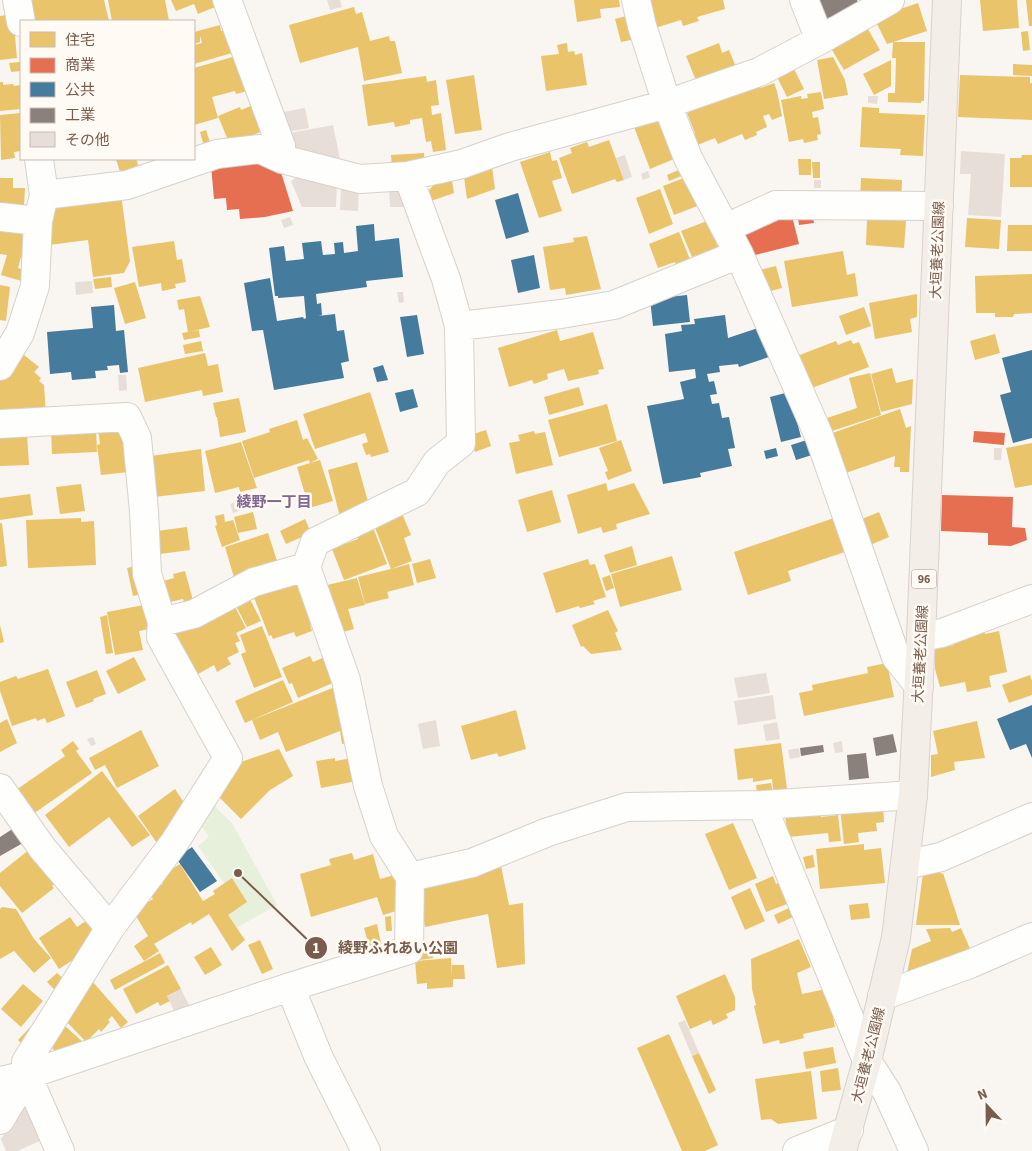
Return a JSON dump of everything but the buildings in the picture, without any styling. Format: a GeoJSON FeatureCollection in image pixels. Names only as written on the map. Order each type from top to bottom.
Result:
{"type":"FeatureCollection","features":[{"type":"Feature","properties":{"kind":"main road","name":"大垣養老公園線"},"geometry":{"type":"LineString","coordinates":[[845,1140],[867,1061],[896,938],[913,795],[947,0]]}},
{"type":"Feature","properties":{"kind":"street"},"geometry":{"type":"LineString","coordinates":[[17,0],[21,20]]}},
{"type":"Feature","properties":{"kind":"street"},"geometry":{"type":"LineString","coordinates":[[227,0],[282,146],[282,159]]}},
{"type":"Feature","properties":{"kind":"street"},"geometry":{"type":"LineString","coordinates":[[636,0],[642,26],[667,104],[688,158],[739,254],[819,436],[896,657],[919,686]]}},
{"type":"Feature","properties":{"kind":"street"},"geometry":{"type":"LineString","coordinates":[[804,0],[820,40]]}},
{"type":"Feature","properties":{"kind":"street"},"geometry":{"type":"LineString","coordinates":[[0,217],[127,185],[217,154],[260,148],[282,159],[360,179],[408,176],[462,164],[510,147],[667,104],[759,72],[890,0]]}},
{"type":"Feature","properties":{"kind":"street"},"geometry":{"type":"LineString","coordinates":[[0,366],[20,333],[35,286],[41,208],[40,160]]}},
{"type":"Feature","properties":{"kind":"street"},"geometry":{"type":"LineString","coordinates":[[0,1081],[27,1075],[290,987],[409,950],[410,877],[384,836],[368,786],[346,680],[306,567],[314,542],[417,492],[436,462],[461,443],[459,326],[446,279],[408,176]]}},
{"type":"Feature","properties":{"kind":"street"},"geometry":{"type":"LineString","coordinates":[[726,228],[776,204],[939,206]]}},
{"type":"Feature","properties":{"kind":"street"},"geometry":{"type":"LineString","coordinates":[[459,326],[561,314],[614,305],[739,254]]}},
{"type":"Feature","properties":{"kind":"street"},"geometry":{"type":"LineString","coordinates":[[0,424],[127,417],[137,438],[144,511],[147,574],[162,622],[161,636],[228,758],[174,843],[110,928],[26,1062],[27,1075],[60,1151]]}},
{"type":"Feature","properties":{"kind":"street"},"geometry":{"type":"LineString","coordinates":[[162,622],[194,614],[254,582],[306,567]]}},
{"type":"Feature","properties":{"kind":"street"},"geometry":{"type":"LineString","coordinates":[[921,637],[942,633],[1032,599]]}},
{"type":"Feature","properties":{"kind":"street"},"geometry":{"type":"LineString","coordinates":[[0,788],[43,850],[110,928]]}},
{"type":"Feature","properties":{"kind":"street"},"geometry":{"type":"LineString","coordinates":[[410,877],[472,863],[548,832],[627,807],[762,805],[913,795]]}},
{"type":"Feature","properties":{"kind":"street"},"geometry":{"type":"LineString","coordinates":[[762,805],[867,1061],[887,1092],[914,1151]]}},
{"type":"Feature","properties":{"kind":"street"},"geometry":{"type":"LineString","coordinates":[[905,865],[941,857],[1032,817]]}},
{"type":"Feature","properties":{"kind":"street"},"geometry":{"type":"LineString","coordinates":[[882,996],[970,964],[1032,937]]}},
{"type":"Feature","properties":{"kind":"street"},"geometry":{"type":"LineString","coordinates":[[290,987],[319,1058],[366,1151]]}},
{"type":"Feature","properties":{"kind":"street"},"geometry":{"type":"LineString","coordinates":[[0,1120],[27,1075]]}},
{"type":"Feature","properties":{"kind":"street"},"geometry":{"type":"LineString","coordinates":[[797,1151],[845,1140]]}},
{"type":"Feature","properties":{"kind":"green space"},"geometry":{"type":"Polygon","coordinates":[[[207,799],[232,823],[277,905],[231,931],[219,911],[236,900],[198,846],[209,837],[197,819],[207,799]]]}},
{"type":"Feature","properties":{"kind":"place","name":"綾野ふれあい公園"},"geometry":{"type":"Point","coordinates":[238,873]}},
{"type":"Feature","properties":{"kind":"district","name":"綾野一丁目"},"geometry":{"type":"Point","coordinates":[274,502]}}]}
